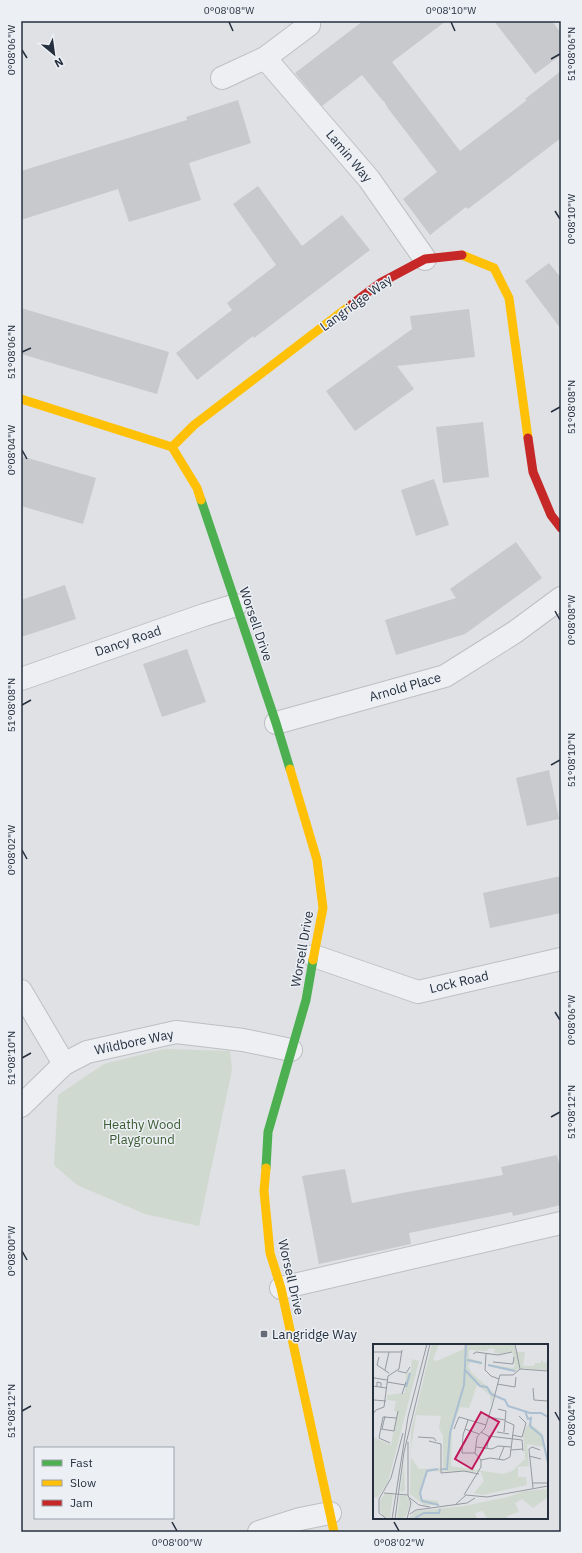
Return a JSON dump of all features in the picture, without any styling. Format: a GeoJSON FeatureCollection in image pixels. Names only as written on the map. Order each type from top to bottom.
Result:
{"type":"FeatureCollection","features":[{"type":"Feature","properties":{"kind":"street"},"geometry":{"type":"LineString","coordinates":[[222,78],[265,58],[309,25]]}},
{"type":"Feature","properties":{"kind":"street","name":"Lamin Way"},"geometry":{"type":"LineString","coordinates":[[265,58],[369,179],[425,259]]}},
{"type":"Feature","properties":{"kind":"street","name":"Langridge Way"},"geometry":{"type":"LineString","coordinates":[[172,447],[194,425],[380,283],[425,259],[461,255],[494,268],[509,298],[532,472],[551,515],[561,528]]}},
{"type":"Feature","properties":{"kind":"street"},"geometry":{"type":"LineString","coordinates":[[21,399],[172,447]]}},
{"type":"Feature","properties":{"kind":"street","name":"Worsell Drive"},"geometry":{"type":"LineString","coordinates":[[172,447],[197,488],[276,723],[317,860],[323,908],[306,1000],[268,1132],[264,1191],[270,1253],[281,1288],[332,1522]]}},
{"type":"Feature","properties":{"kind":"street","name":"Arnold Place"},"geometry":{"type":"LineString","coordinates":[[276,723],[445,676],[515,632],[561,598]]}},
{"type":"Feature","properties":{"kind":"street","name":"Dancy Road"},"geometry":{"type":"LineString","coordinates":[[21,679],[236,605]]}},
{"type":"Feature","properties":{"kind":"street","name":"Lock Road"},"geometry":{"type":"LineString","coordinates":[[314,956],[418,992],[561,959]]}},
{"type":"Feature","properties":{"kind":"street"},"geometry":{"type":"LineString","coordinates":[[21,991],[64,1064]]}},
{"type":"Feature","properties":{"kind":"street","name":"Wildbore Way"},"geometry":{"type":"LineString","coordinates":[[21,1106],[64,1064],[87,1052],[176,1032],[243,1040],[291,1050]]}},
{"type":"Feature","properties":{"kind":"street"},"geometry":{"type":"LineString","coordinates":[[281,1288],[561,1223]]}},
{"type":"Feature","properties":{"kind":"street"},"geometry":{"type":"LineString","coordinates":[[259,1532],[300,1519],[332,1522]]}},
{"type":"Feature","properties":{"kind":"green space","name":"Heathy Wood Playground"},"geometry":{"type":"Polygon","coordinates":[[[164,1049],[230,1051],[232,1070],[199,1226],[145,1214],[77,1185],[54,1165],[58,1095],[104,1064],[164,1049]]]}},
{"type":"Feature","properties":{"kind":"building"},"geometry":{"type":"Polygon","coordinates":[[[363,21],[446,21],[392,62],[460,151],[527,100],[525,99],[561,71],[561,138],[468,209],[466,207],[430,235],[403,199],[437,172],[384,101],[362,75],[322,106],[295,73],[363,21]]]}},
{"type":"Feature","properties":{"kind":"building"},"geometry":{"type":"Polygon","coordinates":[[[494,21],[552,21],[561,33],[561,55],[535,74],[494,21]]]}},
{"type":"Feature","properties":{"kind":"building"},"geometry":{"type":"Polygon","coordinates":[[[238,100],[251,143],[189,163],[201,200],[129,222],[118,189],[21,220],[21,171],[187,120],[186,117],[238,100]]]}},
{"type":"Feature","properties":{"kind":"building"},"geometry":{"type":"Polygon","coordinates":[[[258,186],[302,246],[342,215],[370,250],[254,338],[253,336],[197,380],[176,353],[232,310],[227,303],[276,265],[233,204],[258,186]]]}},
{"type":"Feature","properties":{"kind":"building"},"geometry":{"type":"Polygon","coordinates":[[[549,263],[561,278],[561,329],[525,281],[549,263]]]}},
{"type":"Feature","properties":{"kind":"building"},"geometry":{"type":"Polygon","coordinates":[[[21,308],[169,352],[157,394],[21,354],[21,308]]]}},
{"type":"Feature","properties":{"kind":"building"},"geometry":{"type":"Polygon","coordinates":[[[469,309],[475,357],[397,366],[414,389],[355,431],[326,391],[412,329],[410,316],[469,309]]]}},
{"type":"Feature","properties":{"kind":"building"},"geometry":{"type":"Polygon","coordinates":[[[483,422],[489,477],[443,483],[436,427],[483,422]]]}},
{"type":"Feature","properties":{"kind":"building"},"geometry":{"type":"Polygon","coordinates":[[[21,456],[96,478],[83,524],[21,506],[21,456]]]}},
{"type":"Feature","properties":{"kind":"building"},"geometry":{"type":"Polygon","coordinates":[[[434,479],[449,525],[416,536],[401,490],[434,479]]]}},
{"type":"Feature","properties":{"kind":"building"},"geometry":{"type":"Polygon","coordinates":[[[516,542],[542,578],[465,634],[396,655],[385,620],[456,598],[450,589],[516,542]]]}},
{"type":"Feature","properties":{"kind":"building"},"geometry":{"type":"Polygon","coordinates":[[[65,585],[76,619],[21,637],[21,600],[65,585]]]}},
{"type":"Feature","properties":{"kind":"building"},"geometry":{"type":"Polygon","coordinates":[[[187,649],[206,702],[162,717],[143,664],[187,649]]]}},
{"type":"Feature","properties":{"kind":"building"},"geometry":{"type":"Polygon","coordinates":[[[549,770],[559,819],[527,826],[516,778],[549,770]]]}},
{"type":"Feature","properties":{"kind":"building"},"geometry":{"type":"Polygon","coordinates":[[[561,876],[561,913],[490,928],[483,893],[561,876]]]}},
{"type":"Feature","properties":{"kind":"building"},"geometry":{"type":"Polygon","coordinates":[[[557,1155],[561,1172],[561,1205],[513,1216],[512,1212],[409,1233],[411,1244],[319,1264],[302,1176],[345,1169],[352,1203],[503,1175],[501,1167],[557,1155]]]}},
{"type":"Feature","properties":{"kind":"traffic: fast"},"geometry":{"type":"LineString","coordinates":[[201,500],[290,769]]}},
{"type":"Feature","properties":{"kind":"traffic: fast"},"geometry":{"type":"LineString","coordinates":[[266,1168],[268,1132],[306,1000],[313,960]]}},
{"type":"Feature","properties":{"kind":"traffic: slow"},"geometry":{"type":"LineString","coordinates":[[462,255],[494,268],[509,298],[528,438]]}},
{"type":"Feature","properties":{"kind":"traffic: slow"},"geometry":{"type":"LineString","coordinates":[[172,447],[194,425],[352,304]]}},
{"type":"Feature","properties":{"kind":"traffic: slow"},"geometry":{"type":"LineString","coordinates":[[21,399],[172,447],[197,488],[201,500]]}},
{"type":"Feature","properties":{"kind":"traffic: slow"},"geometry":{"type":"LineString","coordinates":[[290,769],[317,860],[323,908],[313,960]]}},
{"type":"Feature","properties":{"kind":"traffic: slow"},"geometry":{"type":"LineString","coordinates":[[266,1168],[264,1191],[270,1253],[281,1288],[334,1532]]}},
{"type":"Feature","properties":{"kind":"traffic: jam"},"geometry":{"type":"LineString","coordinates":[[352,304],[380,283],[425,259],[462,255]]}},
{"type":"Feature","properties":{"kind":"traffic: jam"},"geometry":{"type":"LineString","coordinates":[[528,438],[533,472],[551,515],[561,528]]}},
{"type":"Feature","properties":{"kind":"place","name":"Langridge Way"},"geometry":{"type":"Point","coordinates":[264,1334]}}]}
